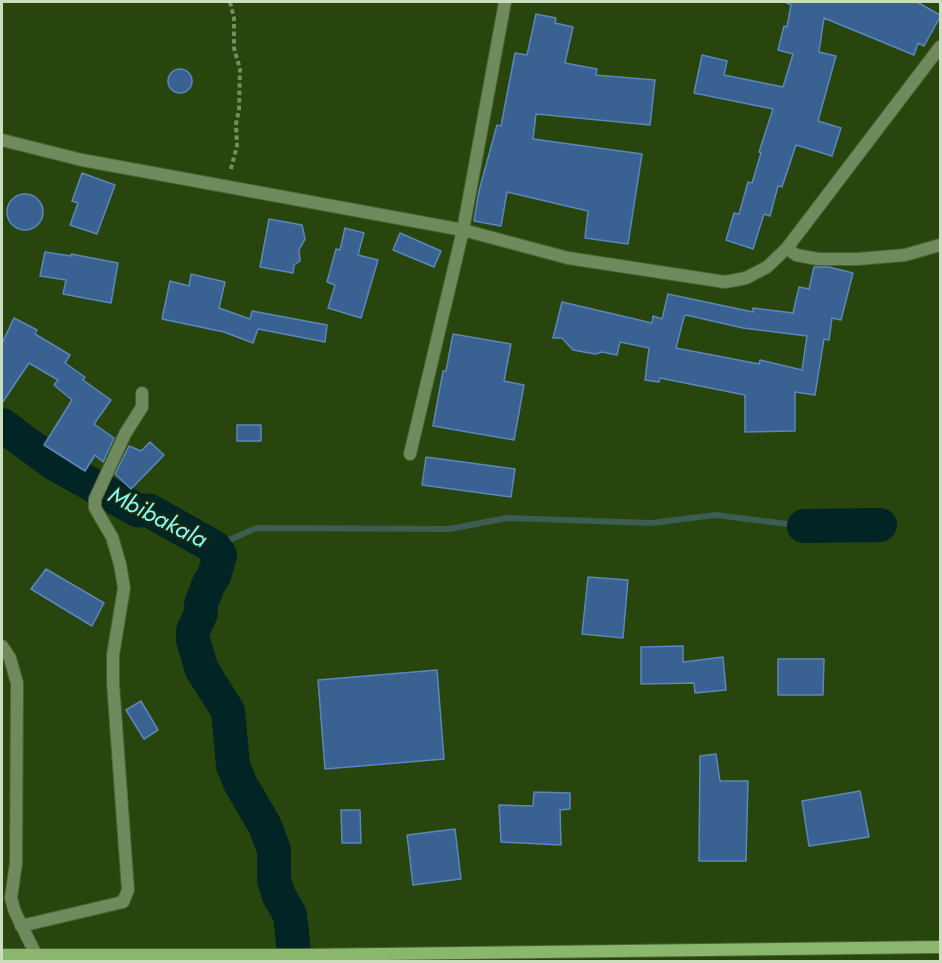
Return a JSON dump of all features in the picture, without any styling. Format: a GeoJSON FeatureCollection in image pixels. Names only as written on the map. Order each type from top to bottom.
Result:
{"type":"FeatureCollection","features":[{"type":"Feature","properties":{"kind":"main road"},"geometry":{"type":"LineString","coordinates":[[2,955],[36,954],[103,959],[284,955],[693,956],[940,947]]}},
{"type":"Feature","properties":{"kind":"street"},"geometry":{"type":"LineString","coordinates":[[410,454],[462,230],[505,2]]}},
{"type":"Feature","properties":{"kind":"street"},"geometry":{"type":"LineString","coordinates":[[2,140],[82,160],[462,230],[568,258],[725,282],[746,278],[767,267],[788,248],[940,47]]}},
{"type":"Feature","properties":{"kind":"street"},"geometry":{"type":"LineString","coordinates":[[788,248],[796,255],[818,259],[858,259],[904,255],[940,244]]}},
{"type":"Feature","properties":{"kind":"street"},"geometry":{"type":"LineString","coordinates":[[21,926],[123,902],[128,890],[113,683],[113,655],[124,588],[112,537],[95,508],[95,499],[142,407],[142,393]]}},
{"type":"Feature","properties":{"kind":"street"},"geometry":{"type":"LineString","coordinates":[[2,646],[10,658],[17,683],[16,863],[11,897],[21,926],[36,954]]}},
{"type":"Feature","properties":{"kind":"path"},"geometry":{"type":"LineString","coordinates":[[225,187],[237,146],[236,124],[239,109],[240,69],[234,48],[234,18],[230,2]]}},
{"type":"Feature","properties":{"kind":"building"},"geometry":{"type":"Polygon","coordinates":[[[785,2],[917,2],[940,17],[924,46],[918,43],[914,55],[824,18],[819,52],[836,56],[818,121],[841,128],[832,156],[796,145],[782,187],[778,186],[770,216],[764,214],[753,249],[726,240],[734,213],[739,214],[748,182],[752,183],[773,109],[694,93],[702,55],[727,61],[724,75],[783,87],[793,54],[778,50],[784,26],[787,27],[791,5],[785,2]]]}},
{"type":"Feature","properties":{"kind":"building"},"geometry":{"type":"Polygon","coordinates":[[[536,14],[556,18],[555,23],[573,27],[565,63],[597,69],[596,75],[655,80],[650,125],[536,114],[533,139],[642,154],[628,244],[585,238],[588,211],[507,192],[501,226],[474,221],[479,191],[497,125],[501,126],[515,53],[527,55],[536,14]]]}},
{"type":"Feature","properties":{"kind":"building"},"geometry":{"type":"Polygon","coordinates":[[[180,69],[189,72],[192,81],[189,90],[180,93],[171,90],[168,81],[171,72],[180,69]]]}},
{"type":"Feature","properties":{"kind":"building"},"geometry":{"type":"Polygon","coordinates":[[[82,173],[115,185],[97,234],[70,225],[78,203],[72,201],[82,173]]]}},
{"type":"Feature","properties":{"kind":"building"},"geometry":{"type":"Polygon","coordinates":[[[25,194],[37,200],[43,212],[37,224],[25,230],[13,224],[7,212],[13,200],[25,194]]]}},
{"type":"Feature","properties":{"kind":"building"},"geometry":{"type":"Polygon","coordinates":[[[269,219],[302,225],[305,239],[299,250],[300,261],[294,265],[293,273],[260,267],[269,219]]]}},
{"type":"Feature","properties":{"kind":"building"},"geometry":{"type":"Polygon","coordinates":[[[345,228],[364,233],[358,255],[378,260],[361,318],[328,308],[335,285],[327,282],[336,249],[340,250],[345,228]]]}},
{"type":"Feature","properties":{"kind":"building"},"geometry":{"type":"Polygon","coordinates":[[[400,233],[441,251],[434,267],[393,250],[400,233]]]}},
{"type":"Feature","properties":{"kind":"building"},"geometry":{"type":"Polygon","coordinates":[[[45,252],[71,256],[71,254],[118,263],[111,303],[63,294],[66,280],[40,276],[45,252]]]}},
{"type":"Feature","properties":{"kind":"building"},"geometry":{"type":"Polygon","coordinates":[[[814,267],[829,267],[853,273],[841,320],[832,318],[829,340],[824,339],[815,395],[795,392],[795,431],[745,432],[745,395],[660,378],[659,382],[645,380],[649,348],[620,342],[617,355],[602,352],[595,354],[573,350],[562,338],[553,338],[562,302],[652,323],[653,316],[662,319],[668,294],[753,312],[753,308],[793,313],[799,287],[809,289],[814,267]],[[686,315],[676,348],[759,364],[760,360],[802,370],[807,336],[743,328],[686,315]]]}},
{"type":"Feature","properties":{"kind":"building"},"geometry":{"type":"Polygon","coordinates":[[[191,274],[225,282],[219,308],[250,319],[252,311],[327,325],[325,342],[258,329],[253,343],[224,332],[162,319],[170,281],[189,286],[191,274]]]}},
{"type":"Feature","properties":{"kind":"building"},"geometry":{"type":"Polygon","coordinates":[[[14,318],[37,330],[35,334],[70,355],[65,363],[85,377],[83,380],[111,400],[94,424],[114,438],[103,462],[95,455],[85,471],[44,445],[72,400],[54,385],[58,380],[29,363],[2,403],[2,343],[14,318]]]}},
{"type":"Feature","properties":{"kind":"building"},"geometry":{"type":"Polygon","coordinates":[[[453,334],[511,344],[504,381],[524,385],[514,440],[433,426],[443,371],[446,371],[453,334]]]}},
{"type":"Feature","properties":{"kind":"building"},"geometry":{"type":"Polygon","coordinates":[[[237,425],[261,425],[261,441],[237,441],[237,425]]]}},
{"type":"Feature","properties":{"kind":"building"},"geometry":{"type":"Polygon","coordinates":[[[150,442],[164,455],[131,489],[115,474],[129,446],[141,451],[150,442]]]}},
{"type":"Feature","properties":{"kind":"building"},"geometry":{"type":"Polygon","coordinates":[[[426,457],[515,469],[511,497],[422,485],[426,457]]]}},
{"type":"Feature","properties":{"kind":"building"},"geometry":{"type":"Polygon","coordinates":[[[46,569],[104,603],[92,626],[31,589],[46,569]]]}},
{"type":"Feature","properties":{"kind":"building"},"geometry":{"type":"Polygon","coordinates":[[[588,577],[628,580],[623,638],[582,634],[588,577]]]}},
{"type":"Feature","properties":{"kind":"building"},"geometry":{"type":"Polygon","coordinates":[[[683,646],[683,662],[723,657],[726,690],[695,693],[694,683],[641,684],[641,647],[683,646]]]}},
{"type":"Feature","properties":{"kind":"building"},"geometry":{"type":"Polygon","coordinates":[[[778,659],[824,659],[823,695],[778,695],[778,659]]]}},
{"type":"Feature","properties":{"kind":"building"},"geometry":{"type":"Polygon","coordinates":[[[437,670],[444,759],[325,769],[318,680],[437,670]]]}},
{"type":"Feature","properties":{"kind":"building"},"geometry":{"type":"Polygon","coordinates":[[[141,701],[158,730],[144,739],[126,710],[141,701]]]}},
{"type":"Feature","properties":{"kind":"building"},"geometry":{"type":"Polygon","coordinates":[[[716,754],[720,781],[748,781],[746,861],[699,861],[700,756],[716,754]]]}},
{"type":"Feature","properties":{"kind":"building"},"geometry":{"type":"Polygon","coordinates":[[[860,791],[869,837],[809,846],[802,801],[860,791]]]}},
{"type":"Feature","properties":{"kind":"building"},"geometry":{"type":"Polygon","coordinates":[[[534,792],[570,793],[570,809],[560,810],[561,845],[501,842],[499,805],[533,806],[534,792]]]}},
{"type":"Feature","properties":{"kind":"building"},"geometry":{"type":"Polygon","coordinates":[[[341,810],[360,810],[361,843],[342,843],[341,810]]]}},
{"type":"Feature","properties":{"kind":"building"},"geometry":{"type":"Polygon","coordinates":[[[455,829],[461,879],[413,885],[407,835],[455,829]]]}},
{"type":"Feature","properties":{"kind":"waterway","name":"Mbibakala"},"geometry":{"type":"LineString","coordinates":[[2,425],[55,464],[137,510],[150,511],[214,547],[220,555],[214,576],[201,604],[201,613],[193,631],[193,640],[202,670],[228,711],[233,765],[240,783],[265,826],[274,850],[274,879],[278,894],[290,915],[295,962]]}},
{"type":"Feature","properties":{"kind":"waterway"},"geometry":{"type":"LineString","coordinates":[[214,547],[256,528],[449,529],[507,518],[652,523],[715,515],[804,526]]}},
{"type":"Feature","properties":{"kind":"waterway"},"geometry":{"type":"LineString","coordinates":[[804,526],[880,525]]}}]}
